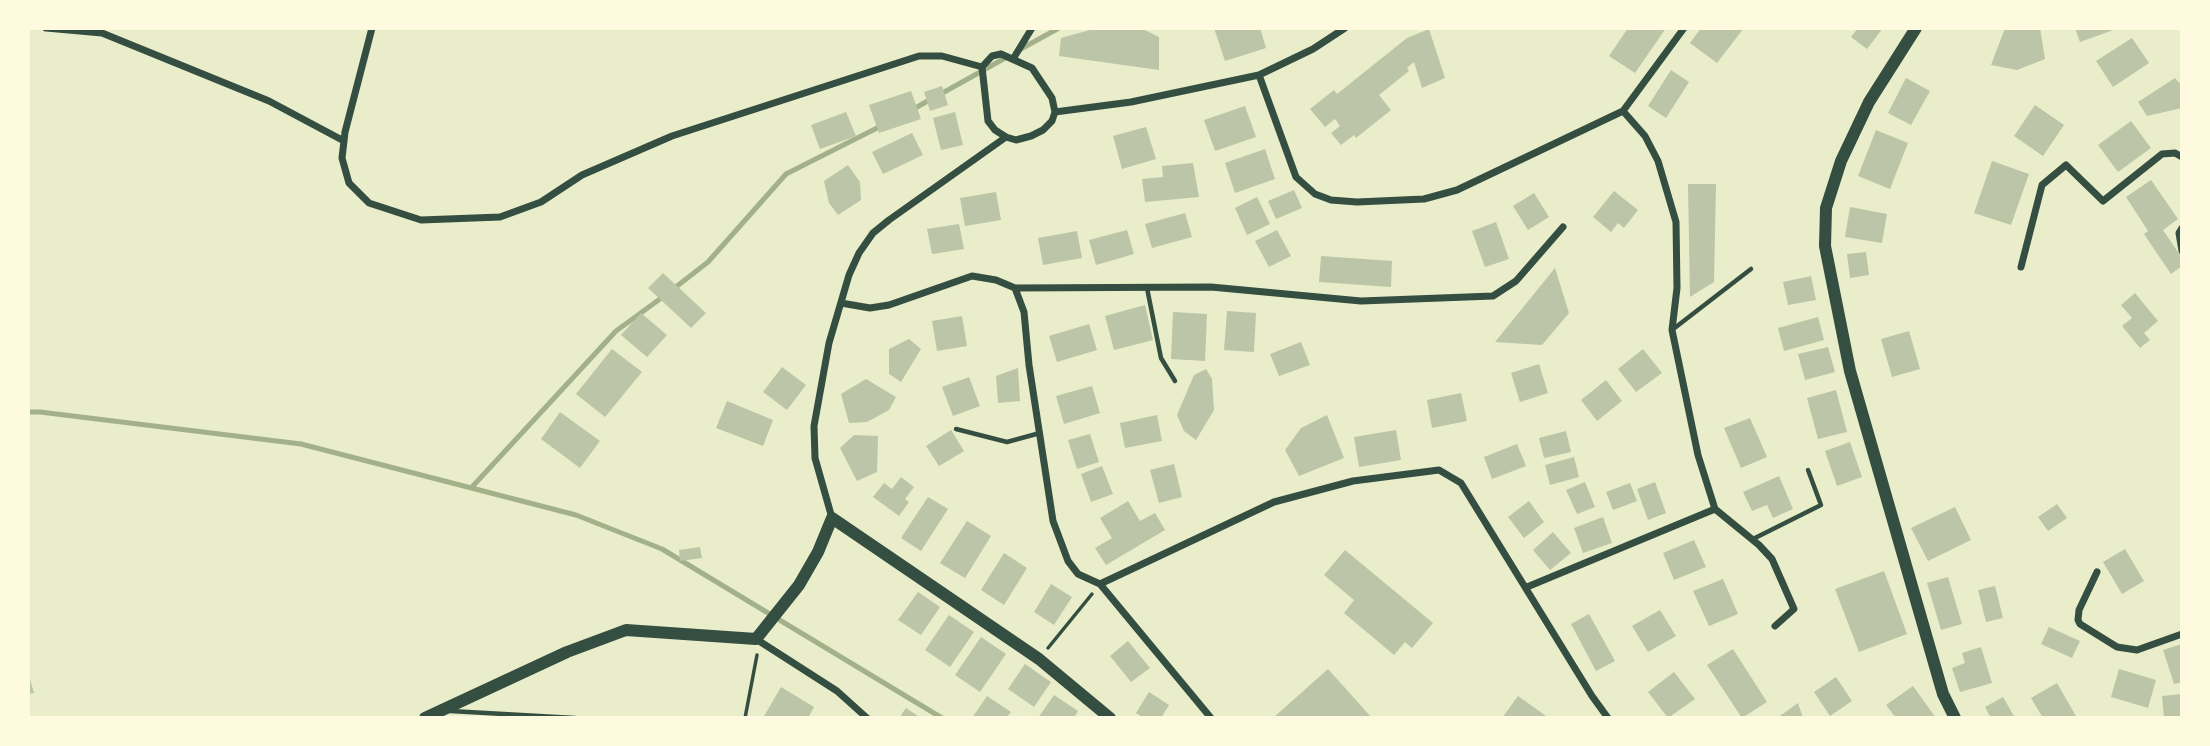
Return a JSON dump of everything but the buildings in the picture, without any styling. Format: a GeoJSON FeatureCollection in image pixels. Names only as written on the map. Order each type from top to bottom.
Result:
{"type":"FeatureCollection","features":[{"type":"Feature","properties":{"kind":"street"},"geometry":{"type":"LineString","coordinates":[[46,28],[102,33],[269,101],[344,141]]}},
{"type":"Feature","properties":{"kind":"street"},"geometry":{"type":"LineString","coordinates":[[372,28],[342,158],[349,183],[369,203],[421,220],[500,217],[541,202],[582,175],[672,136],[919,56],[942,56],[982,67]]}},
{"type":"Feature","properties":{"kind":"street"},"geometry":{"type":"LineString","coordinates":[[1013,59],[1032,28]]}},
{"type":"Feature","properties":{"kind":"street"},"geometry":{"type":"LineString","coordinates":[[1055,112],[1131,102],[1258,75],[1313,49],[1345,28]]}},
{"type":"Feature","properties":{"kind":"street"},"geometry":{"type":"LineString","coordinates":[[1258,75],[1296,177],[1315,194],[1331,201],[1424,199],[1457,190],[1623,111],[1684,28]]}},
{"type":"Feature","properties":{"kind":"street"},"geometry":{"type":"LineString","coordinates":[[1916,28],[1869,102],[1841,161],[1826,208],[1825,246],[1854,384],[1943,694],[1955,718]]}},
{"type":"Feature","properties":{"kind":"street"},"geometry":{"type":"LineString","coordinates":[[1001,54],[1013,59],[1032,68],[1052,98],[1055,112],[1052,121],[1043,130],[1016,140],[995,130],[988,121],[982,67],[992,56],[1001,54]]}},
{"type":"Feature","properties":{"kind":"street"},"geometry":{"type":"LineString","coordinates":[[1623,111],[1645,136],[1658,161],[1676,222],[1677,288],[1672,330],[1698,455],[1715,509],[1772,559],[1794,609],[1775,626]]}},
{"type":"Feature","properties":{"kind":"street"},"geometry":{"type":"LineString","coordinates":[[756,639],[799,585],[818,552],[832,518],[815,458],[814,426],[826,355],[849,275],[859,253],[873,233],[1006,136]]}},
{"type":"Feature","properties":{"kind":"street"},"geometry":{"type":"LineString","coordinates":[[2021,267],[2042,185],[2066,165],[2103,201],[2162,154],[2175,153],[2182,157]]}},
{"type":"Feature","properties":{"kind":"street"},"geometry":{"type":"LineString","coordinates":[[841,303],[870,308],[889,305],[972,276],[996,280],[1015,288],[1211,287],[1361,300],[1493,296],[1516,281],[1563,227]]}},
{"type":"Feature","properties":{"kind":"street"},"geometry":{"type":"LineString","coordinates":[[2182,228],[2179,233],[2182,251]]}},
{"type":"Feature","properties":{"kind":"street"},"geometry":{"type":"LineString","coordinates":[[1015,288],[1024,312],[1053,522],[1068,561],[1078,574],[1100,584],[1211,718]]}},
{"type":"Feature","properties":{"kind":"street"},"geometry":{"type":"LineString","coordinates":[[1100,584],[1274,502],[1353,481],[1439,470],[1461,483],[1608,718]]}},
{"type":"Feature","properties":{"kind":"street"},"geometry":{"type":"LineString","coordinates":[[1527,587],[1715,509]]}},
{"type":"Feature","properties":{"kind":"street"},"geometry":{"type":"LineString","coordinates":[[832,518],[1039,659],[1110,718]]}},
{"type":"Feature","properties":{"kind":"street"},"geometry":{"type":"LineString","coordinates":[[2096,572],[2079,610],[2080,624],[2117,647],[2137,650],[2182,634]]}},
{"type":"Feature","properties":{"kind":"street"},"geometry":{"type":"LineString","coordinates":[[425,718],[567,652],[626,630],[756,639],[837,691],[867,718]]}},
{"type":"Feature","properties":{"kind":"lane"},"geometry":{"type":"LineString","coordinates":[[1672,330],[1751,269]]}},
{"type":"Feature","properties":{"kind":"lane"},"geometry":{"type":"LineString","coordinates":[[1147,287],[1161,358],[1175,381]]}},
{"type":"Feature","properties":{"kind":"lane"},"geometry":{"type":"LineString","coordinates":[[956,429],[1007,442],[1040,433]]}},
{"type":"Feature","properties":{"kind":"lane"},"geometry":{"type":"LineString","coordinates":[[1752,540],[1821,505],[1808,470]]}},
{"type":"Feature","properties":{"kind":"lane"},"geometry":{"type":"LineString","coordinates":[[439,710],[575,718]]}},
{"type":"Feature","properties":{"kind":"path"},"geometry":{"type":"LineString","coordinates":[[1039,659],[1100,584]]}},
{"type":"Feature","properties":{"kind":"path"},"geometry":{"type":"LineString","coordinates":[[745,718],[758,650],[756,639]]}},
{"type":"Feature","properties":{"kind":"waterway"},"geometry":{"type":"LineString","coordinates":[[1019,50],[1059,28]]}},
{"type":"Feature","properties":{"kind":"waterway"},"geometry":{"type":"LineString","coordinates":[[939,95],[1007,57]]}},
{"type":"Feature","properties":{"kind":"waterway"},"geometry":{"type":"LineString","coordinates":[[912,110],[931,99]]}},
{"type":"Feature","properties":{"kind":"waterway"},"geometry":{"type":"LineString","coordinates":[[672,290],[708,262],[786,174],[881,126]]}},
{"type":"Feature","properties":{"kind":"waterway"},"geometry":{"type":"LineString","coordinates":[[472,487],[616,331],[664,296]]}},
{"type":"Feature","properties":{"kind":"waterway"},"geometry":{"type":"LineString","coordinates":[[28,412],[301,444],[576,515],[662,549],[942,718]]}}]}
